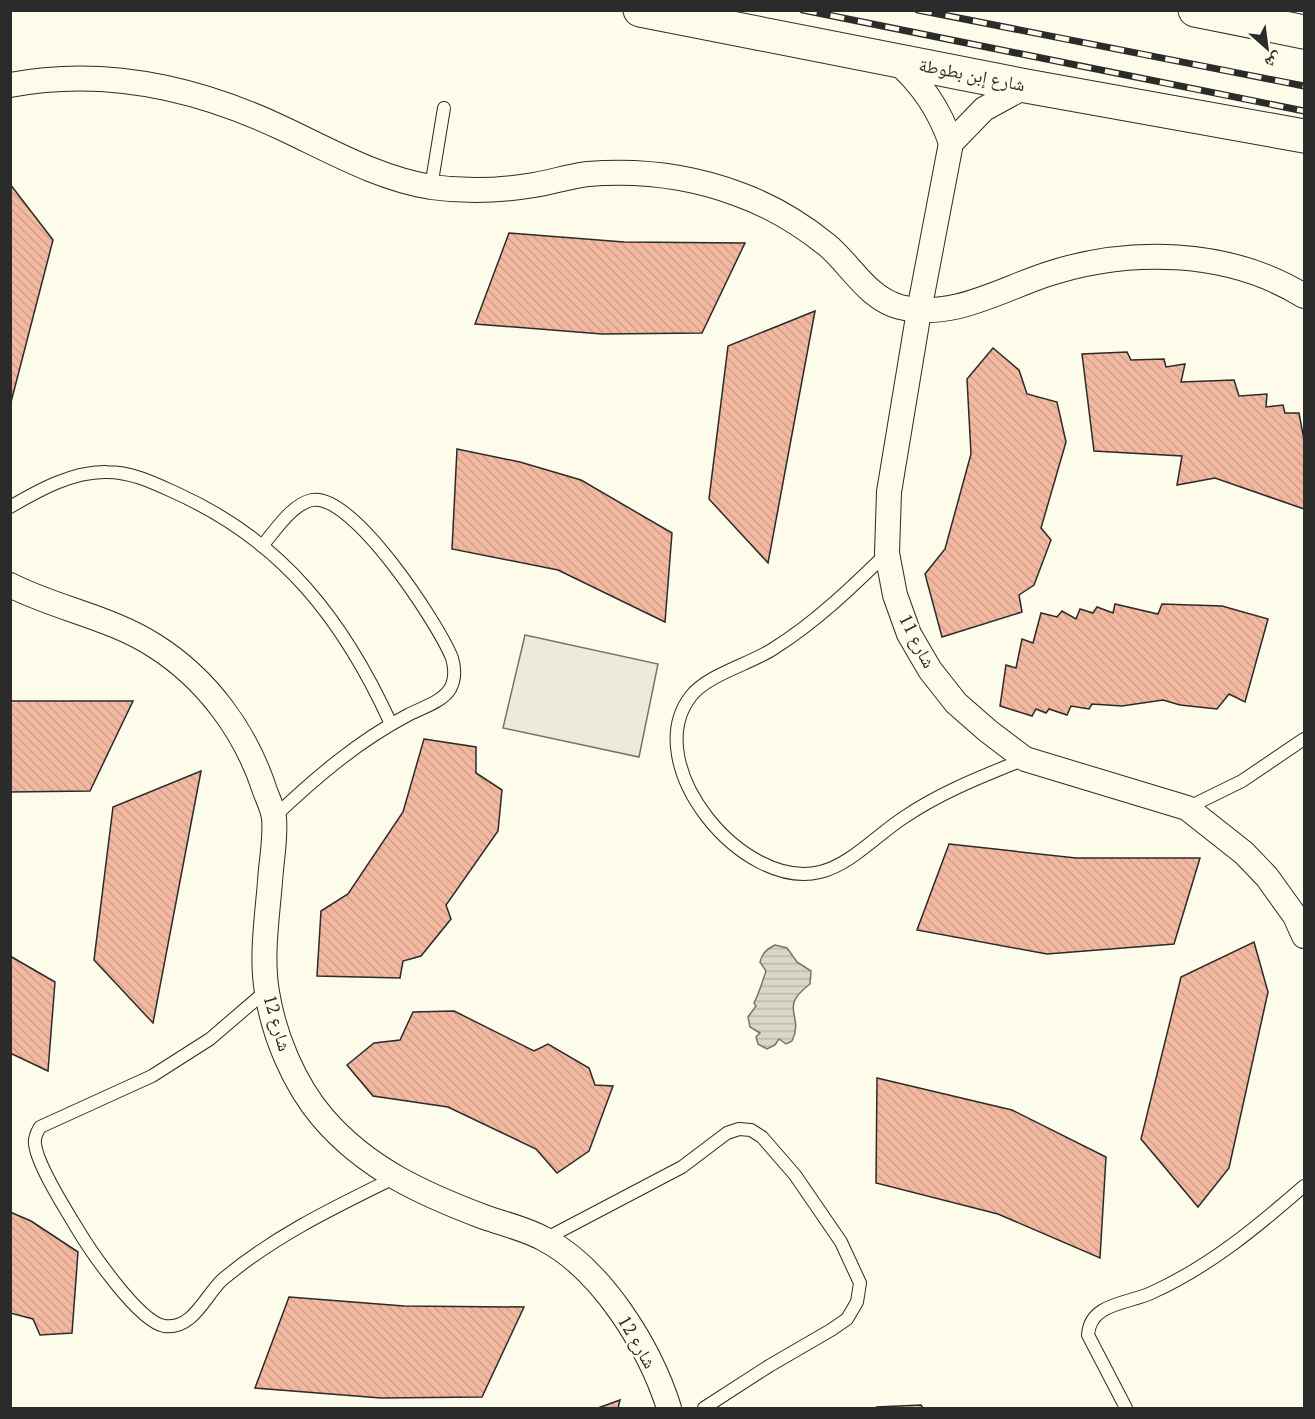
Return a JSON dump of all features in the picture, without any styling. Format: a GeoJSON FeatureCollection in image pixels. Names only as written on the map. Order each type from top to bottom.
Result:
{"type":"FeatureCollection","features":[{"type":"Feature","properties":{"kind":"main road","name":"شارع إبن بطوطة"},"geometry":{"type":"LineString","coordinates":[[640,10],[1026,86],[1305,136]]}},
{"type":"Feature","properties":{"kind":"main road"},"geometry":{"type":"LineString","coordinates":[[1195,10],[1305,32]]}},
{"type":"Feature","properties":{"kind":"street"},"geometry":{"type":"LineString","coordinates":[[895,60],[914,77],[930,97],[951,143],[984,109],[1026,86]]}},
{"type":"Feature","properties":{"kind":"street"},"geometry":{"type":"LineString","coordinates":[[10,85],[39,79],[102,78],[165,86],[226,103],[377,174],[431,187],[479,191],[586,174],[638,173],[689,179],[739,194],[786,216],[828,246],[876,296],[895,306],[919,311],[951,308],[1048,274],[1104,259],[1172,256],[1238,268],[1305,296]]}},
{"type":"Feature","properties":{"kind":"street","name":"شارع 11"},"geometry":{"type":"LineString","coordinates":[[951,143],[919,311],[889,492],[887,553],[896,595],[909,634],[930,670],[956,703],[1025,759],[1187,808],[1244,853],[1267,877],[1295,916],[1305,936]]}},
{"type":"Feature","properties":{"kind":"street","name":"شارع 12"},"geometry":{"type":"LineString","coordinates":[[10,585],[119,627],[155,646],[186,669],[214,698],[234,724],[250,753],[274,817],[265,956],[266,991],[277,1034],[294,1074],[321,1116],[356,1153],[394,1178],[433,1198],[545,1239],[578,1264],[627,1322],[648,1355],[669,1408]]}},
{"type":"Feature","properties":{"kind":"lane"},"geometry":{"type":"LineString","coordinates":[[431,187],[444,108]]}},
{"type":"Feature","properties":{"kind":"lane"},"geometry":{"type":"LineString","coordinates":[[10,507],[50,486],[83,474],[107,472],[131,475],[193,501],[262,546],[303,584],[339,627],[368,675],[391,724]]}},
{"type":"Feature","properties":{"kind":"lane"},"geometry":{"type":"LineString","coordinates":[[262,546],[300,504],[312,500],[325,500],[336,505],[370,537],[401,573],[429,615],[452,659],[454,675],[449,690],[437,701],[391,724],[327,770],[274,817]]}},
{"type":"Feature","properties":{"kind":"lane"},"geometry":{"type":"LineString","coordinates":[[887,553],[820,616],[772,650],[692,694],[683,708],[677,740],[682,772],[697,803],[730,842],[757,860],[787,873],[820,872],[848,857],[930,801],[963,784],[1025,759]]}},
{"type":"Feature","properties":{"kind":"lane"},"geometry":{"type":"LineString","coordinates":[[1187,808],[1242,781],[1305,739]]}},
{"type":"Feature","properties":{"kind":"lane"},"geometry":{"type":"LineString","coordinates":[[266,991],[210,1039],[182,1058],[130,1087],[40,1127],[35,1136],[37,1151],[59,1197],[85,1241],[115,1282],[149,1320],[166,1326],[183,1323],[196,1312],[219,1283],[254,1253],[298,1226],[394,1178]]}},
{"type":"Feature","properties":{"kind":"lane"},"geometry":{"type":"LineString","coordinates":[[545,1239],[682,1167],[727,1133],[739,1129],[751,1130],[762,1137],[795,1175],[841,1242],[860,1283],[857,1302],[847,1318],[831,1330],[704,1408]]}},
{"type":"Feature","properties":{"kind":"lane"},"geometry":{"type":"LineString","coordinates":[[1126,1408],[1088,1335],[1093,1316],[1101,1310],[1149,1294],[1201,1267],[1259,1225],[1305,1186]]}},
{"type":"Feature","properties":{"kind":"shaded area"},"geometry":{"type":"Polygon","coordinates":[[[525,635],[658,664],[639,757],[503,728],[525,635]]]}},
{"type":"Feature","properties":{"kind":"shaded area"},"geometry":{"type":"Polygon","coordinates":[[[775,945],[787,948],[797,962],[811,971],[810,984],[800,993],[793,1006],[796,1024],[792,1041],[786,1044],[779,1039],[775,1045],[767,1049],[758,1044],[756,1037],[760,1033],[750,1027],[748,1017],[756,1006],[754,1003],[766,971],[760,962],[761,959],[765,952],[775,945]]]}},
{"type":"Feature","properties":{"kind":"building"},"geometry":{"type":"Polygon","coordinates":[[[10,184],[53,240],[10,406],[10,184]]]}},
{"type":"Feature","properties":{"kind":"building"},"geometry":{"type":"Polygon","coordinates":[[[509,233],[624,242],[745,243],[702,333],[602,334],[475,324],[509,233]]]}},
{"type":"Feature","properties":{"kind":"building"},"geometry":{"type":"Polygon","coordinates":[[[815,311],[768,563],[709,499],[728,346],[815,311]]]}},
{"type":"Feature","properties":{"kind":"building"},"geometry":{"type":"Polygon","coordinates":[[[993,348],[1019,370],[1027,394],[1057,402],[1066,442],[1041,528],[1051,540],[1034,585],[1019,595],[1022,612],[942,637],[925,574],[945,549],[971,454],[967,379],[993,348]]]}},
{"type":"Feature","properties":{"kind":"building"},"geometry":{"type":"Polygon","coordinates":[[[1127,352],[1131,360],[1164,359],[1166,367],[1185,364],[1181,382],[1234,380],[1239,396],[1267,394],[1266,407],[1283,405],[1285,413],[1299,413],[1304,440],[1304,509],[1215,478],[1177,485],[1182,456],[1094,451],[1082,354],[1127,352]]]}},
{"type":"Feature","properties":{"kind":"building"},"geometry":{"type":"Polygon","coordinates":[[[457,449],[520,462],[581,480],[672,533],[665,622],[558,570],[452,549],[457,449]]]}},
{"type":"Feature","properties":{"kind":"building"},"geometry":{"type":"Polygon","coordinates":[[[1115,604],[1158,614],[1162,604],[1222,606],[1268,619],[1245,702],[1229,694],[1217,709],[1180,705],[1163,700],[1122,706],[1092,704],[1089,709],[1071,706],[1067,715],[1049,709],[1046,713],[1036,709],[1032,716],[1000,706],[1006,665],[1016,668],[1022,639],[1033,643],[1041,613],[1057,617],[1062,611],[1076,619],[1080,609],[1093,613],[1097,607],[1113,613],[1115,604]]]}},
{"type":"Feature","properties":{"kind":"building"},"geometry":{"type":"Polygon","coordinates":[[[10,700],[133,701],[90,791],[10,792],[10,700]]]}},
{"type":"Feature","properties":{"kind":"building"},"geometry":{"type":"Polygon","coordinates":[[[424,739],[476,747],[476,773],[502,790],[498,831],[446,905],[451,919],[421,956],[403,961],[400,978],[317,976],[321,911],[348,894],[403,812],[424,739]]]}},
{"type":"Feature","properties":{"kind":"building"},"geometry":{"type":"Polygon","coordinates":[[[201,771],[153,1023],[94,960],[113,807],[201,771]]]}},
{"type":"Feature","properties":{"kind":"building"},"geometry":{"type":"Polygon","coordinates":[[[949,844],[1076,858],[1200,858],[1174,944],[1047,954],[917,930],[949,844]]]}},
{"type":"Feature","properties":{"kind":"building"},"geometry":{"type":"Polygon","coordinates":[[[1254,942],[1268,992],[1229,1168],[1198,1207],[1141,1139],[1181,977],[1254,942]]]}},
{"type":"Feature","properties":{"kind":"building"},"geometry":{"type":"Polygon","coordinates":[[[10,956],[55,982],[48,1071],[10,1053],[10,956]]]}},
{"type":"Feature","properties":{"kind":"building"},"geometry":{"type":"Polygon","coordinates":[[[454,1011],[534,1051],[548,1044],[589,1068],[595,1085],[613,1086],[589,1151],[557,1173],[536,1149],[448,1107],[373,1096],[347,1065],[374,1043],[400,1040],[413,1012],[454,1011]]]}},
{"type":"Feature","properties":{"kind":"building"},"geometry":{"type":"Polygon","coordinates":[[[877,1078],[1012,1110],[1106,1157],[1100,1258],[998,1214],[876,1183],[877,1078]]]}},
{"type":"Feature","properties":{"kind":"building"},"geometry":{"type":"Polygon","coordinates":[[[10,1212],[31,1221],[78,1252],[72,1333],[40,1335],[33,1319],[10,1313],[10,1212]]]}},
{"type":"Feature","properties":{"kind":"building"},"geometry":{"type":"Polygon","coordinates":[[[289,1297],[404,1306],[524,1307],[482,1397],[381,1398],[255,1388],[289,1297]]]}},
{"type":"Feature","properties":{"kind":"building"},"geometry":{"type":"Polygon","coordinates":[[[620,1400],[618,1408],[598,1408],[620,1400]]]}},
{"type":"Feature","properties":{"kind":"building"},"geometry":{"type":"Polygon","coordinates":[[[921,1405],[923,1408],[876,1407],[921,1405]]]}},
{"type":"Feature","properties":{"kind":"railway"},"geometry":{"type":"LineString","coordinates":[[803,10],[1304,111]]}},
{"type":"Feature","properties":{"kind":"railway"},"geometry":{"type":"LineString","coordinates":[[918,10],[1304,86]]}}]}
